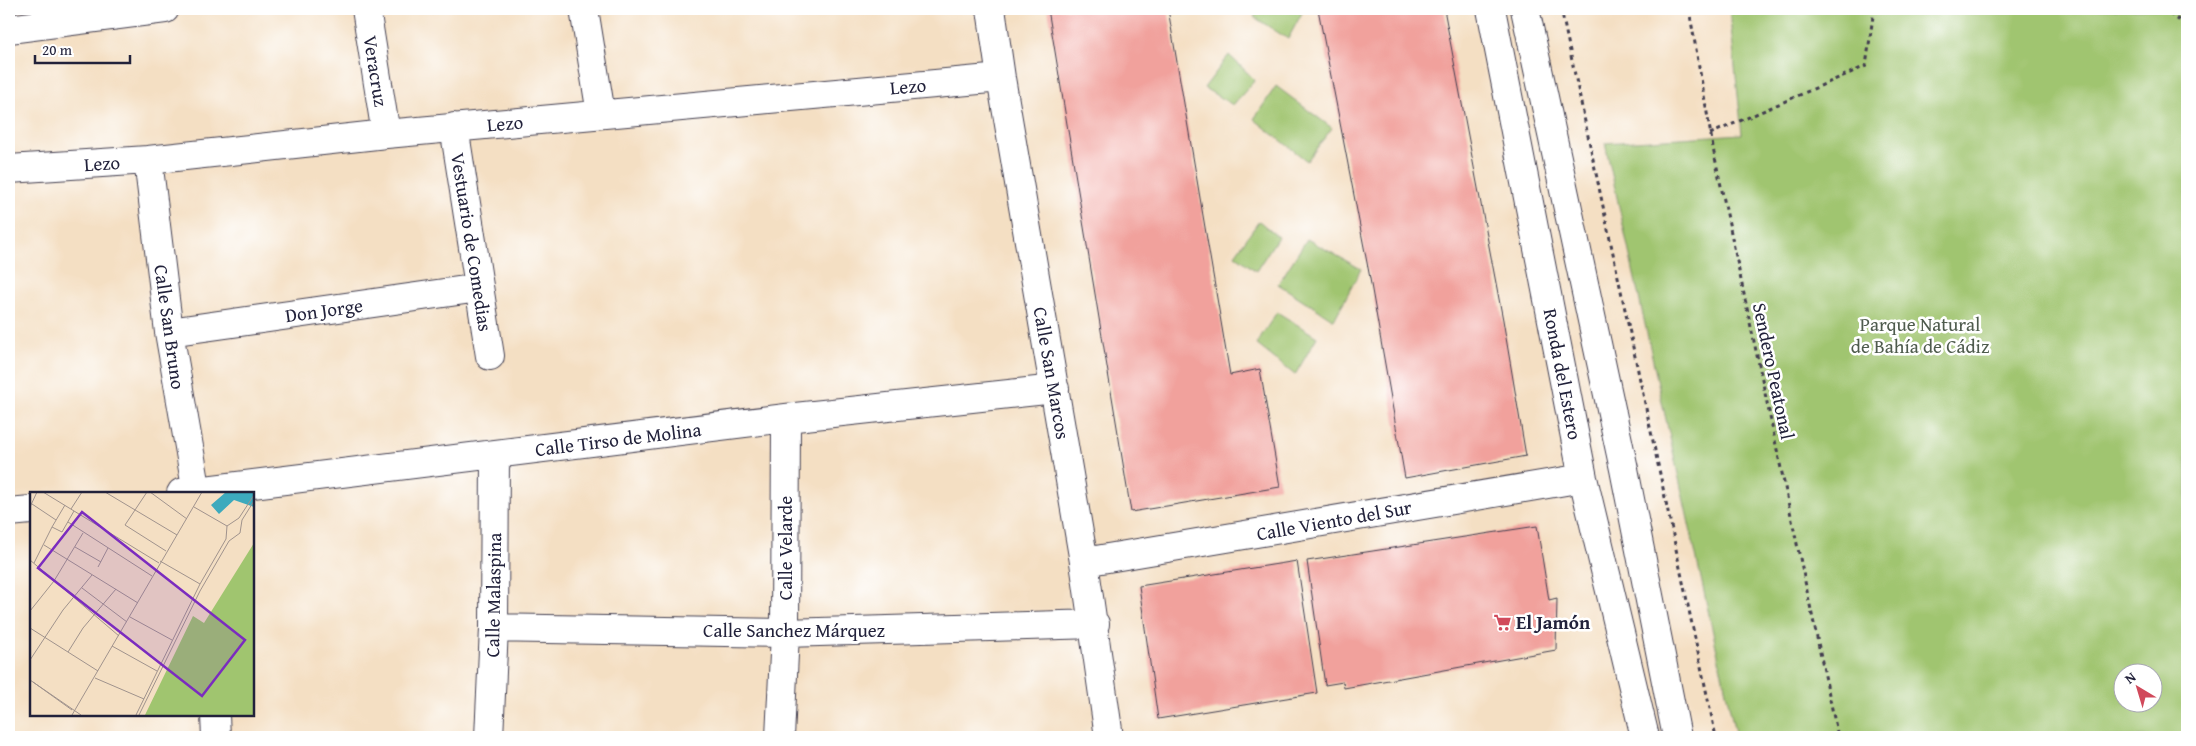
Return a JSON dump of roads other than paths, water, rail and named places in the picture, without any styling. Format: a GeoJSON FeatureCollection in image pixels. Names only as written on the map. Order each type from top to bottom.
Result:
{"type":"FeatureCollection","features":[{"type":"Feature","properties":{"kind":"street"},"geometry":{"type":"LineString","coordinates":[[9,29],[165,9]]}},
{"type":"Feature","properties":{"kind":"street","name":"Veracruz"},"geometry":{"type":"LineString","coordinates":[[366,9],[386,134]]}},
{"type":"Feature","properties":{"kind":"street"},"geometry":{"type":"LineString","coordinates":[[584,9],[601,114]]}},
{"type":"Feature","properties":{"kind":"street","name":"Calle San Marcos"},"geometry":{"type":"LineString","coordinates":[[991,9],[1001,78],[1095,624],[1109,737]]}},
{"type":"Feature","properties":{"kind":"street","name":"Ronda del Estero"},"geometry":{"type":"LineString","coordinates":[[1491,9],[1583,478],[1645,737]]}},
{"type":"Feature","properties":{"kind":"street","name":"Ronda del Estero"},"geometry":{"type":"LineString","coordinates":[[1525,9],[1626,479],[1677,737]]}},
{"type":"Feature","properties":{"kind":"street","name":"Lezo"},"geometry":{"type":"LineString","coordinates":[[9,169],[148,160],[454,127],[1001,78]]}},
{"type":"Feature","properties":{"kind":"street","name":"Vestuario de Comedias"},"geometry":{"type":"LineString","coordinates":[[454,127],[490,356]]}},
{"type":"Feature","properties":{"kind":"street","name":"Calle San Bruno"},"geometry":{"type":"LineString","coordinates":[[148,160],[169,332],[192,492]]}},
{"type":"Feature","properties":{"kind":"street","name":"Don Jorge"},"geometry":{"type":"LineString","coordinates":[[169,332],[479,288]]}},
{"type":"Feature","properties":{"kind":"street","name":"Calle Tirso de Molina"},"geometry":{"type":"LineString","coordinates":[[200,492],[786,418],[1055,389]]}},
{"type":"Feature","properties":{"kind":"street","name":"Calle Velarde"},"geometry":{"type":"LineString","coordinates":[[780,737],[785,633],[786,418]]}},
{"type":"Feature","properties":{"kind":"street","name":"Calle Malaspina"},"geometry":{"type":"LineString","coordinates":[[489,737],[494,628],[495,454]]}},
{"type":"Feature","properties":{"kind":"street","name":"Calle Viento del Sur"},"geometry":{"type":"LineString","coordinates":[[1084,562],[1583,478]]}},
{"type":"Feature","properties":{"kind":"street"},"geometry":{"type":"LineString","coordinates":[[9,512],[30,510]]}},
{"type":"Feature","properties":{"kind":"street","name":"Calle Sanchez Márquez"},"geometry":{"type":"LineString","coordinates":[[494,628],[785,633],[1095,624]]}},
{"type":"Feature","properties":{"kind":"street"},"geometry":{"type":"LineString","coordinates":[[215,716],[216,737]]}},
{"type":"Feature","properties":{"kind":"place","name":"El Jamón"},"geometry":{"type":"Point","coordinates":[1502,622]}},
{"type":"Feature","properties":{"kind":"park label","name":"Parque Natural de Bahía de Cádiz"},"geometry":{"type":"Point","coordinates":[1920,335]}}]}
